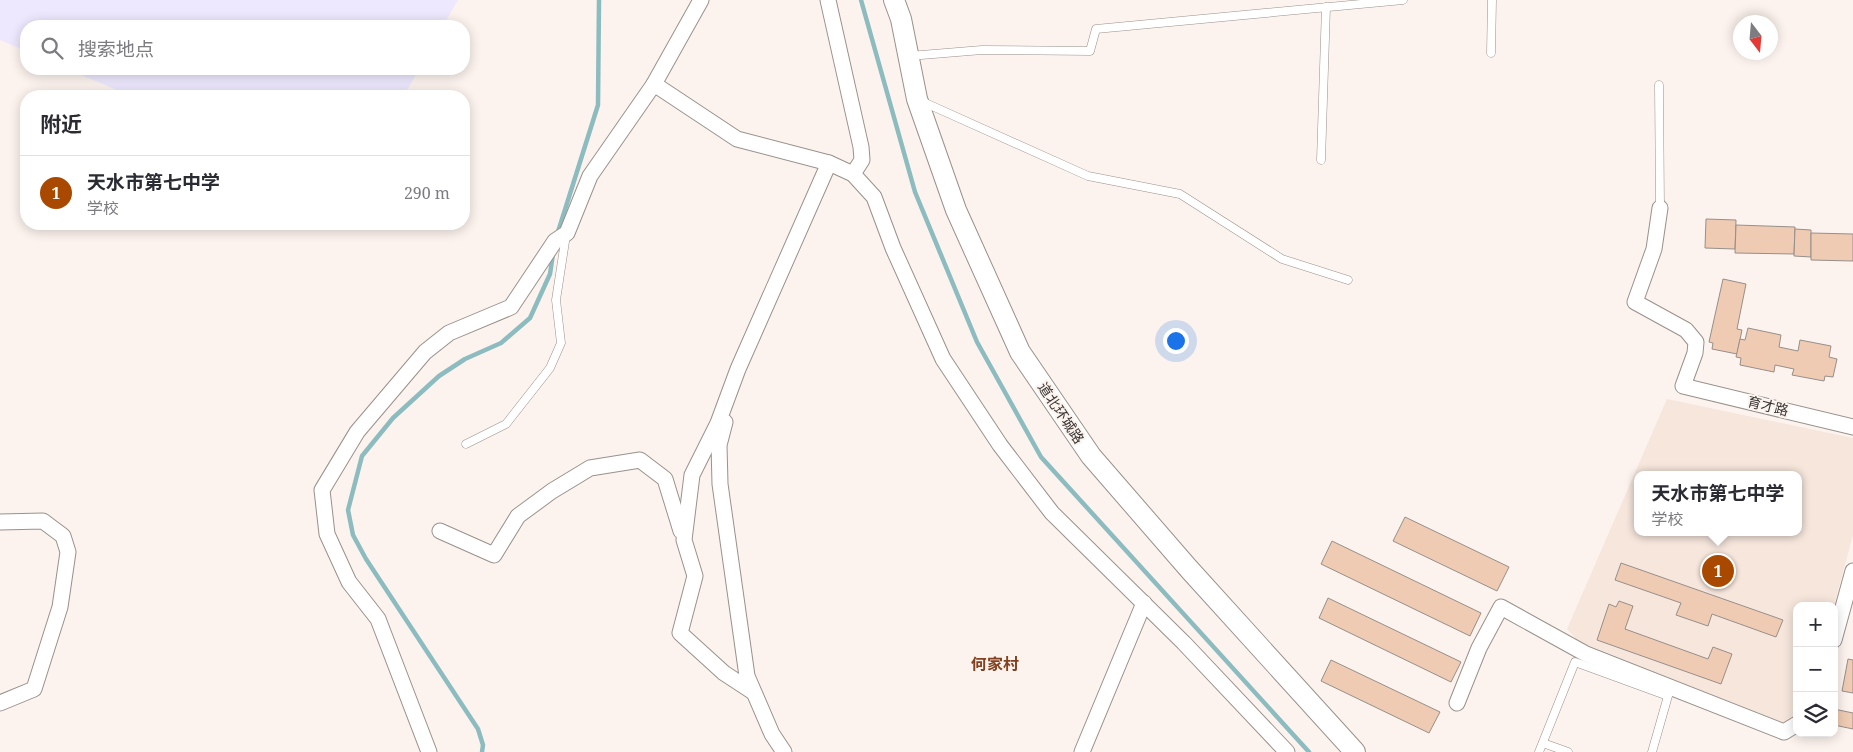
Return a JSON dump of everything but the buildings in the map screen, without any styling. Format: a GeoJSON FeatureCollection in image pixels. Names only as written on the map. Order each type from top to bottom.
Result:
{"type":"FeatureCollection","features":[{"type":"Feature","properties":{"kind":"street"},"geometry":{"type":"LineString","coordinates":[[429,752],[378,619],[349,582],[327,534],[322,490],[357,432],[424,352],[449,333],[510,307],[555,240],[567,233],[590,176],[654,84],[701,0]]}},
{"type":"Feature","properties":{"kind":"street"},"geometry":{"type":"LineString","coordinates":[[828,0],[862,146],[862,160],[853,174]]}},
{"type":"Feature","properties":{"kind":"street","name":"道北环城路"},"geometry":{"type":"LineString","coordinates":[[894,0],[901,19],[916,99],[956,210],[1020,352],[1090,456],[1189,569],[1355,752]]}},
{"type":"Feature","properties":{"kind":"street"},"geometry":{"type":"LineString","coordinates":[[654,84],[738,139],[829,163],[853,174],[874,198],[893,248],[943,359],[1000,445],[1052,513],[1144,603],[1287,752]]}},
{"type":"Feature","properties":{"kind":"street"},"geometry":{"type":"LineString","coordinates":[[684,540],[692,474],[718,423],[738,369],[829,163]]}},
{"type":"Feature","properties":{"kind":"street","name":"育才路"},"geometry":{"type":"LineString","coordinates":[[1660,208],[1654,249],[1635,302],[1686,330],[1696,342],[1695,353],[1684,386],[1853,427]]}},
{"type":"Feature","properties":{"kind":"street"},"geometry":{"type":"LineString","coordinates":[[738,369],[719,445],[720,484],[747,676],[772,734],[784,752]]}},
{"type":"Feature","properties":{"kind":"street"},"geometry":{"type":"LineString","coordinates":[[440,531],[494,555],[518,516],[552,491],[590,468],[640,460],[665,479],[695,576],[680,633],[724,673],[754,692]]}},
{"type":"Feature","properties":{"kind":"street"},"geometry":{"type":"LineString","coordinates":[[0,522],[43,521],[63,536],[68,552],[60,607],[34,689],[0,703]]}},
{"type":"Feature","properties":{"kind":"street"},"geometry":{"type":"LineString","coordinates":[[1838,625],[1853,571]]}},
{"type":"Feature","properties":{"kind":"street"},"geometry":{"type":"LineString","coordinates":[[1082,752],[1144,603]]}},
{"type":"Feature","properties":{"kind":"street"},"geometry":{"type":"LineString","coordinates":[[1457,703],[1479,648],[1500,607],[1586,654],[1784,732],[1793,726]]}},
{"type":"Feature","properties":{"kind":"lane"},"geometry":{"type":"LineString","coordinates":[[908,56],[982,50],[1090,51],[1096,29],[1403,0]]}},
{"type":"Feature","properties":{"kind":"lane"},"geometry":{"type":"LineString","coordinates":[[1491,53],[1492,0]]}},
{"type":"Feature","properties":{"kind":"lane"},"geometry":{"type":"LineString","coordinates":[[1321,160],[1326,7]]}},
{"type":"Feature","properties":{"kind":"lane"},"geometry":{"type":"LineString","coordinates":[[1660,85],[1660,208]]}},
{"type":"Feature","properties":{"kind":"lane"},"geometry":{"type":"LineString","coordinates":[[916,99],[1088,176],[1180,194],[1282,259],[1348,280]]}},
{"type":"Feature","properties":{"kind":"lane"},"geometry":{"type":"LineString","coordinates":[[466,444],[506,424],[550,368],[561,344],[556,300],[567,233]]}},
{"type":"Feature","properties":{"kind":"lane"},"geometry":{"type":"LineString","coordinates":[[1539,752],[1575,662],[1668,696],[1652,752]]}},
{"type":"Feature","properties":{"kind":"lane"},"geometry":{"type":"LineString","coordinates":[[1543,743],[1568,752]]}},
{"type":"Feature","properties":{"kind":"shaded area"},"geometry":{"type":"Polygon","coordinates":[[[0,0],[458,0],[446,20],[20,20],[20,48],[0,40],[0,0]]]}},
{"type":"Feature","properties":{"kind":"shaded area"},"geometry":{"type":"Polygon","coordinates":[[[81,75],[416,75],[407,90],[117,90],[81,75]]]}},
{"type":"Feature","properties":{"kind":"shaded area"},"geometry":{"type":"Polygon","coordinates":[[[1667,399],[1853,438],[1853,535],[1835,602],[1793,602],[1793,716],[1784,723],[1578,641],[1567,629],[1634,475],[1634,536],[1802,536],[1802,471],[1636,471],[1667,399]]]}},
{"type":"Feature","properties":{"kind":"waterway"},"geometry":{"type":"LineString","coordinates":[[557,235],[598,105],[599,0]]}},
{"type":"Feature","properties":{"kind":"waterway"},"geometry":{"type":"LineString","coordinates":[[861,0],[915,192],[977,342],[1041,457],[1309,752]]}},
{"type":"Feature","properties":{"kind":"waterway"},"geometry":{"type":"LineString","coordinates":[[482,752],[483,745],[478,729],[366,559],[353,535],[348,510],[362,456],[393,418],[439,376],[465,359],[501,343],[530,318],[550,274],[553,254]]}},
{"type":"Feature","properties":{"kind":"place","name":"天水市第七中学"},"geometry":{"type":"Point","coordinates":[1718,571]}},
{"type":"Feature","properties":{"kind":"district","name":"何家村"},"geometry":{"type":"Point","coordinates":[995,664]}}]}
